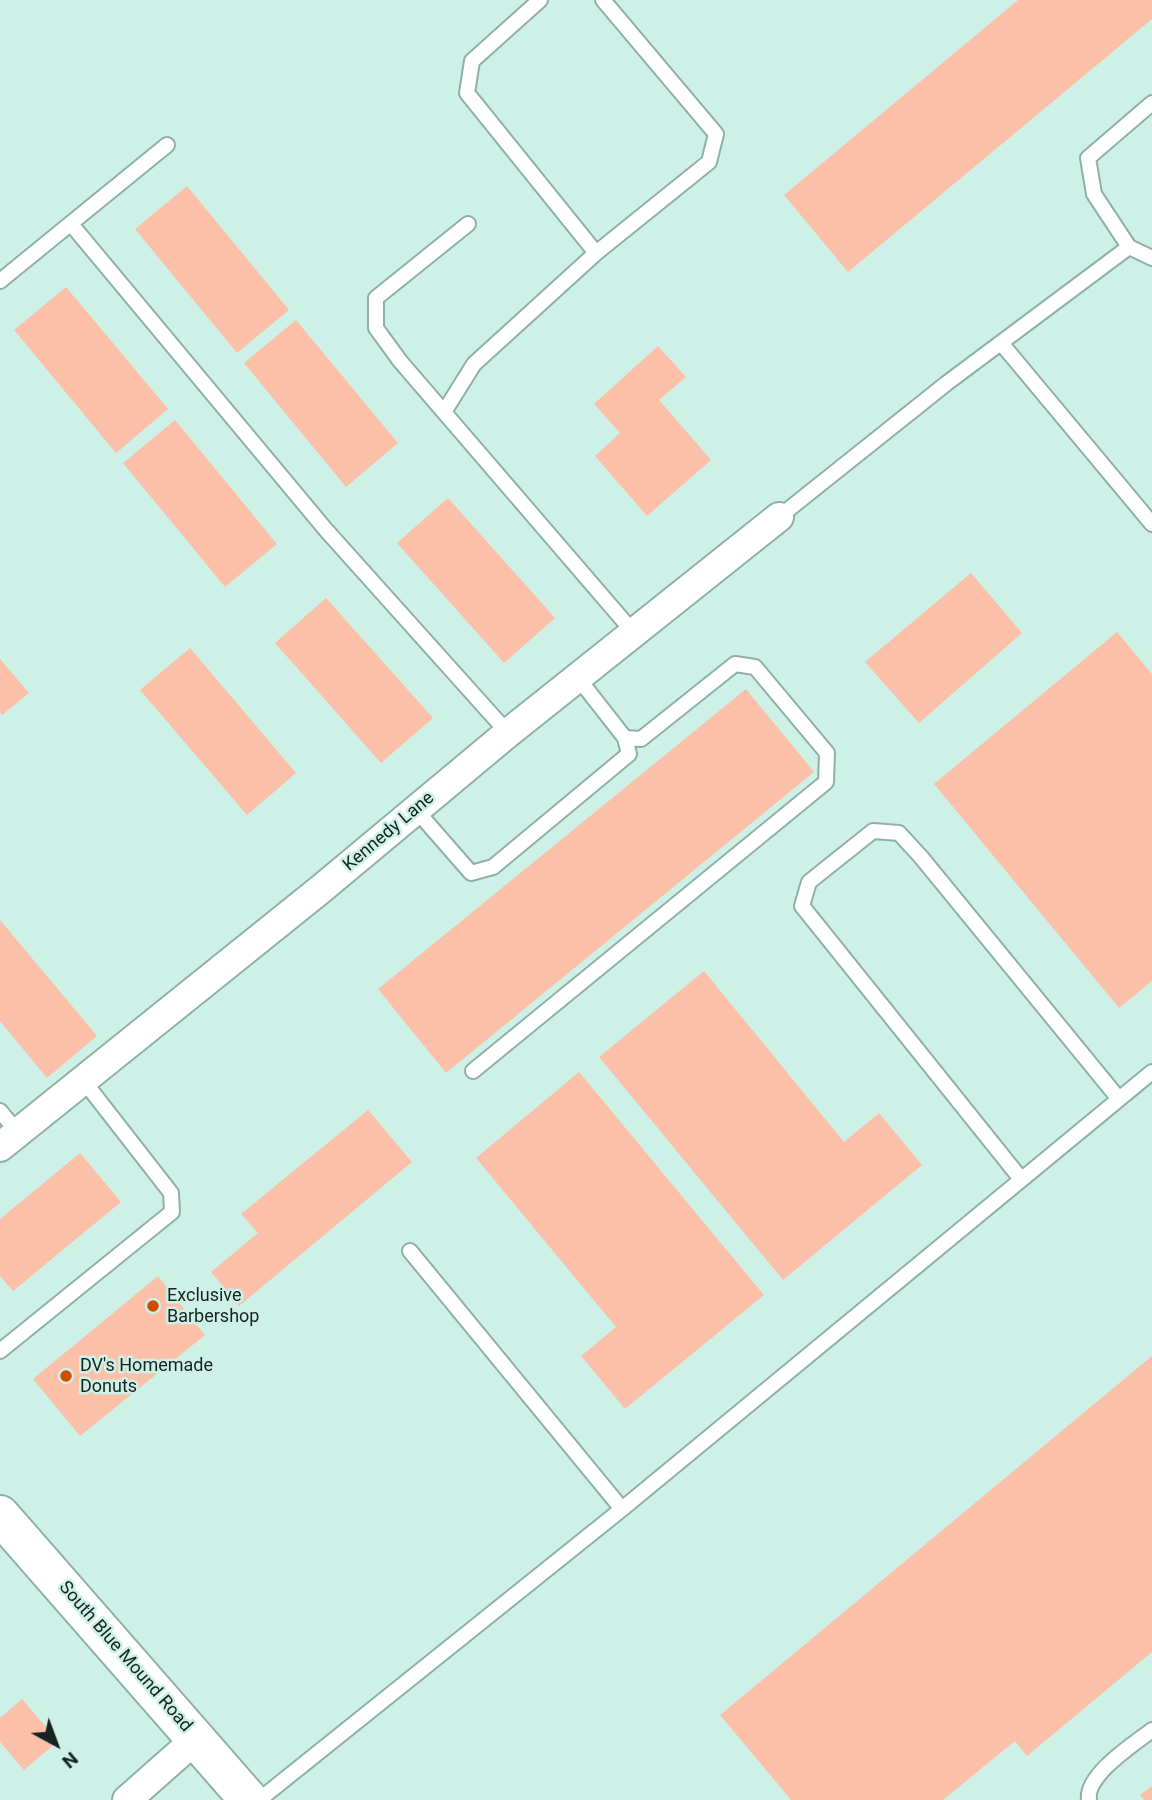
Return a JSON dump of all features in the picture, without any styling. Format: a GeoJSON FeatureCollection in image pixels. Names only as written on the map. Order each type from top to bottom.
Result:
{"type":"FeatureCollection","features":[{"type":"Feature","properties":{"kind":"main road","name":"South Blue Mound Road"},"geometry":{"type":"LineString","coordinates":[[0,1515],[246,1798]]}},
{"type":"Feature","properties":{"kind":"street","name":"Kennedy Lane"},"geometry":{"type":"LineString","coordinates":[[9,1140],[508,733],[779,517]]}},
{"type":"Feature","properties":{"kind":"street"},"geometry":{"type":"LineString","coordinates":[[127,1800],[196,1739]]}},
{"type":"Feature","properties":{"kind":"lane"},"geometry":{"type":"LineString","coordinates":[[540,0],[472,61],[467,93],[596,253]]}},
{"type":"Feature","properties":{"kind":"lane"},"geometry":{"type":"LineString","coordinates":[[444,412],[474,364],[596,253],[709,162],[716,134],[603,0]]}},
{"type":"Feature","properties":{"kind":"lane"},"geometry":{"type":"LineString","coordinates":[[1152,103],[1088,158],[1094,194],[1129,247],[1152,256]]}},
{"type":"Feature","properties":{"kind":"lane"},"geometry":{"type":"LineString","coordinates":[[0,281],[167,145]]}},
{"type":"Feature","properties":{"kind":"lane"},"geometry":{"type":"LineString","coordinates":[[71,224],[326,530],[508,733]]}},
{"type":"Feature","properties":{"kind":"lane"},"geometry":{"type":"LineString","coordinates":[[468,224],[376,298],[376,328],[444,412],[634,633]]}},
{"type":"Feature","properties":{"kind":"lane"},"geometry":{"type":"LineString","coordinates":[[779,517],[947,383],[1129,247]]}},
{"type":"Feature","properties":{"kind":"lane"},"geometry":{"type":"LineString","coordinates":[[1001,343],[1152,524]]}},
{"type":"Feature","properties":{"kind":"lane"},"geometry":{"type":"LineString","coordinates":[[473,1071],[826,782],[827,753],[755,667],[735,664],[641,739],[625,738]]}},
{"type":"Feature","properties":{"kind":"lane"},"geometry":{"type":"LineString","coordinates":[[415,810],[471,873],[493,867],[629,754],[625,738],[578,678]]}},
{"type":"Feature","properties":{"kind":"lane"},"geometry":{"type":"LineString","coordinates":[[1021,1179],[802,906],[809,882],[873,831],[898,833],[921,857],[1119,1099]]}},
{"type":"Feature","properties":{"kind":"lane"},"geometry":{"type":"LineString","coordinates":[[246,1798],[622,1509],[1152,1072]]}},
{"type":"Feature","properties":{"kind":"lane"},"geometry":{"type":"LineString","coordinates":[[1,1347],[172,1212],[171,1193],[83,1080]]}},
{"type":"Feature","properties":{"kind":"lane"},"geometry":{"type":"LineString","coordinates":[[0,1111],[9,1140]]}},
{"type":"Feature","properties":{"kind":"lane"},"geometry":{"type":"LineString","coordinates":[[410,1251],[622,1509]]}},
{"type":"Feature","properties":{"kind":"lane"},"geometry":{"type":"LineString","coordinates":[[1089,1800],[1088,1794],[1104,1768],[1152,1730]]}},
{"type":"Feature","properties":{"kind":"building"},"geometry":{"type":"Polygon","coordinates":[[[1018,0],[1152,0],[1152,19],[848,272],[784,195],[1018,0]]]}},
{"type":"Feature","properties":{"kind":"building"},"geometry":{"type":"Polygon","coordinates":[[[187,186],[289,310],[237,353],[135,229],[187,186]]]}},
{"type":"Feature","properties":{"kind":"building"},"geometry":{"type":"Polygon","coordinates":[[[66,287],[168,409],[116,453],[14,330],[66,287]]]}},
{"type":"Feature","properties":{"kind":"building"},"geometry":{"type":"Polygon","coordinates":[[[296,320],[398,443],[346,487],[244,363],[296,320]]]}},
{"type":"Feature","properties":{"kind":"building"},"geometry":{"type":"Polygon","coordinates":[[[658,346],[686,377],[659,400],[711,460],[647,516],[595,456],[620,433],[594,404],[658,346]]]}},
{"type":"Feature","properties":{"kind":"building"},"geometry":{"type":"Polygon","coordinates":[[[175,420],[277,544],[225,587],[123,463],[175,420]]]}},
{"type":"Feature","properties":{"kind":"building"},"geometry":{"type":"Polygon","coordinates":[[[448,498],[555,618],[504,663],[397,543],[448,498]]]}},
{"type":"Feature","properties":{"kind":"building"},"geometry":{"type":"Polygon","coordinates":[[[971,573],[1022,633],[919,723],[865,662],[971,573]]]}},
{"type":"Feature","properties":{"kind":"building"},"geometry":{"type":"Polygon","coordinates":[[[326,598],[433,718],[381,763],[275,643],[326,598]]]}},
{"type":"Feature","properties":{"kind":"building"},"geometry":{"type":"Polygon","coordinates":[[[1117,632],[1152,674],[1152,981],[1119,1008],[934,784],[1117,632]]]}},
{"type":"Feature","properties":{"kind":"building"},"geometry":{"type":"Polygon","coordinates":[[[190,648],[296,773],[247,815],[140,690],[190,648]]]}},
{"type":"Feature","properties":{"kind":"building"},"geometry":{"type":"Polygon","coordinates":[[[0,659],[29,693],[2,715],[0,712],[0,659]]]}},
{"type":"Feature","properties":{"kind":"building"},"geometry":{"type":"Polygon","coordinates":[[[746,689],[814,772],[446,1073],[378,989],[746,689]]]}},
{"type":"Feature","properties":{"kind":"building"},"geometry":{"type":"Polygon","coordinates":[[[0,920],[97,1036],[47,1078],[0,1021],[0,920]]]}},
{"type":"Feature","properties":{"kind":"building"},"geometry":{"type":"Polygon","coordinates":[[[704,971],[844,1142],[879,1113],[922,1165],[783,1280],[599,1057],[704,971]]]}},
{"type":"Feature","properties":{"kind":"building"},"geometry":{"type":"Polygon","coordinates":[[[579,1072],[764,1295],[625,1409],[581,1356],[616,1327],[476,1158],[579,1072]]]}},
{"type":"Feature","properties":{"kind":"building"},"geometry":{"type":"Polygon","coordinates":[[[368,1110],[412,1162],[239,1306],[211,1272],[258,1233],[241,1214],[368,1110]]]}},
{"type":"Feature","properties":{"kind":"building"},"geometry":{"type":"Polygon","coordinates":[[[80,1153],[121,1202],[13,1291],[0,1276],[0,1219],[80,1153]]]}},
{"type":"Feature","properties":{"kind":"building"},"geometry":{"type":"Polygon","coordinates":[[[158,1276],[205,1335],[80,1436],[33,1379],[158,1276]]]}},
{"type":"Feature","properties":{"kind":"building"},"geometry":{"type":"Polygon","coordinates":[[[1152,1356],[1152,1652],[1027,1756],[1015,1741],[943,1800],[791,1800],[720,1715],[1152,1356]]]}},
{"type":"Feature","properties":{"kind":"building"},"geometry":{"type":"Polygon","coordinates":[[[22,1699],[58,1741],[24,1770],[0,1742],[0,1718],[22,1699]]]}},
{"type":"Feature","properties":{"kind":"building"},"geometry":{"type":"Polygon","coordinates":[[[1152,1786],[1152,1800],[1144,1800],[1140,1795],[1152,1786]]]}},
{"type":"Feature","properties":{"kind":"place","name":"Exclusive Barbershop"},"geometry":{"type":"Point","coordinates":[153,1306]}},
{"type":"Feature","properties":{"kind":"place","name":"DV's Homemade Donuts"},"geometry":{"type":"Point","coordinates":[66,1376]}}]}
